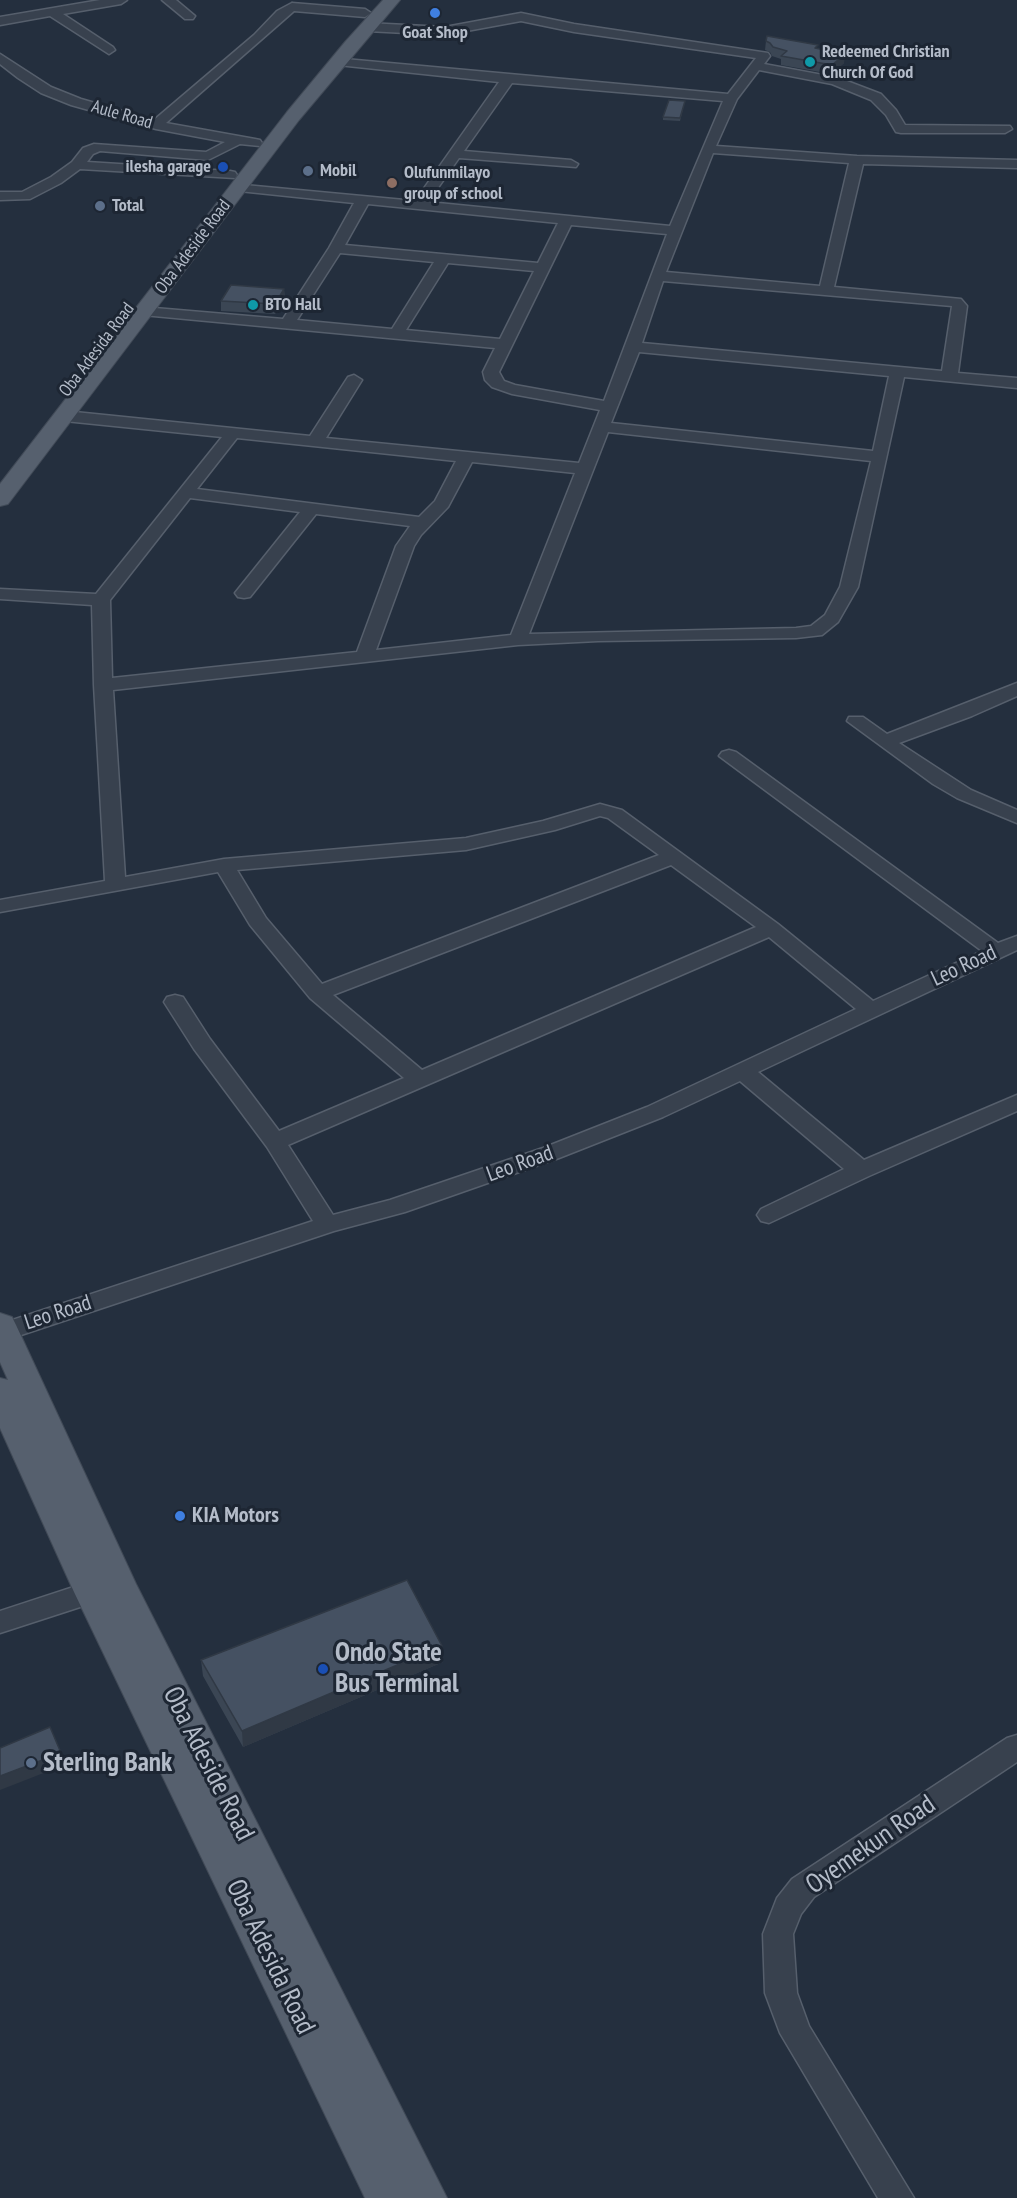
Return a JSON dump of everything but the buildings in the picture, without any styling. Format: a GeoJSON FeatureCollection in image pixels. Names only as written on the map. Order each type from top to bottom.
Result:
{"type":"FeatureCollection","features":[{"type":"Feature","properties":{"kind":"main road","name":"Oba Adeside Road"},"geometry":{"type":"LineString","coordinates":[[0,499],[52,425],[234,181],[338,61],[369,13],[392,0]]}},
{"type":"Feature","properties":{"kind":"main road"},"geometry":{"type":"LineString","coordinates":[[234,181],[245,142],[369,13]]}},
{"type":"Feature","properties":{"kind":"main road","name":"Oba Adesida Road"},"geometry":{"type":"LineString","coordinates":[[0,477],[52,425],[147,300]]}},
{"type":"Feature","properties":{"kind":"main road","name":"Oba Adeside Road"},"geometry":{"type":"LineString","coordinates":[[1,1330],[105,1588],[425,2198]]}},
{"type":"Feature","properties":{"kind":"main road","name":"Oba Adesida Road"},"geometry":{"type":"LineString","coordinates":[[0,1390],[105,1588],[388,2198]]}},
{"type":"Feature","properties":{"kind":"street"},"geometry":{"type":"LineString","coordinates":[[0,21],[121,0]]}},
{"type":"Feature","properties":{"kind":"street"},"geometry":{"type":"LineString","coordinates":[[168,0],[189,16]]}},
{"type":"Feature","properties":{"kind":"street"},"geometry":{"type":"LineString","coordinates":[[156,125],[258,38],[281,14],[292,7],[369,13],[445,31],[521,17],[574,28],[764,56],[731,98],[708,149],[518,640]]}},
{"type":"Feature","properties":{"kind":"street"},"geometry":{"type":"LineString","coordinates":[[52,12],[110,50]]}},
{"type":"Feature","properties":{"kind":"street","name":"Aule Road"},"geometry":{"type":"LineString","coordinates":[[0,58],[46,90],[76,102],[156,125],[245,142]]}},
{"type":"Feature","properties":{"kind":"street"},"geometry":{"type":"LineString","coordinates":[[338,61],[508,79],[731,98]]}},
{"type":"Feature","properties":{"kind":"street"},"geometry":{"type":"LineString","coordinates":[[757,66],[836,81],[876,97],[891,112],[901,129],[1005,129]]}},
{"type":"Feature","properties":{"kind":"street"},"geometry":{"type":"LineString","coordinates":[[419,205],[508,79]]}},
{"type":"Feature","properties":{"kind":"street"},"geometry":{"type":"LineString","coordinates":[[0,196],[26,196],[56,180],[77,165],[93,149],[106,147],[212,155],[245,142]]}},
{"type":"Feature","properties":{"kind":"street"},"geometry":{"type":"LineString","coordinates":[[708,149],[857,160],[1017,164]]}},
{"type":"Feature","properties":{"kind":"street"},"geometry":{"type":"LineString","coordinates":[[124,168],[139,150]]}},
{"type":"Feature","properties":{"kind":"street"},"geometry":{"type":"LineString","coordinates":[[455,153],[571,164]]}},
{"type":"Feature","properties":{"kind":"street"},"geometry":{"type":"LineString","coordinates":[[173,171],[188,154]]}},
{"type":"Feature","properties":{"kind":"street"},"geometry":{"type":"LineString","coordinates":[[826,291],[857,160]]}},
{"type":"Feature","properties":{"kind":"street"},"geometry":{"type":"LineString","coordinates":[[77,165],[173,171],[363,200],[675,231]]}},
{"type":"Feature","properties":{"kind":"street"},"geometry":{"type":"LineString","coordinates":[[288,323],[336,248],[363,200]]}},
{"type":"Feature","properties":{"kind":"street"},"geometry":{"type":"LineString","coordinates":[[566,220],[491,372],[493,380],[512,389],[610,407]]}},
{"type":"Feature","properties":{"kind":"street"},"geometry":{"type":"LineString","coordinates":[[336,248],[543,268]]}},
{"type":"Feature","properties":{"kind":"street"},"geometry":{"type":"LineString","coordinates":[[396,334],[442,259]]}},
{"type":"Feature","properties":{"kind":"street"},"geometry":{"type":"LineString","coordinates":[[657,276],[956,303],[960,306],[949,378]]}},
{"type":"Feature","properties":{"kind":"street"},"geometry":{"type":"LineString","coordinates":[[147,300],[288,323],[506,344]]}},
{"type":"Feature","properties":{"kind":"street"},"geometry":{"type":"LineString","coordinates":[[633,347],[1017,383]]}},
{"type":"Feature","properties":{"kind":"street"},"geometry":{"type":"LineString","coordinates":[[103,685],[518,640],[816,631],[832,618],[849,587],[897,373]]}},
{"type":"Feature","properties":{"kind":"street"},"geometry":{"type":"LineString","coordinates":[[316,440],[354,380]]}},
{"type":"Feature","properties":{"kind":"street"},"geometry":{"type":"LineString","coordinates":[[52,425],[234,432],[586,469]]}},
{"type":"Feature","properties":{"kind":"street"},"geometry":{"type":"LineString","coordinates":[[602,427],[880,457]]}},
{"type":"Feature","properties":{"kind":"street"},"geometry":{"type":"LineString","coordinates":[[115,885],[103,685],[101,600],[234,432]]}},
{"type":"Feature","properties":{"kind":"street"},"geometry":{"type":"LineString","coordinates":[[364,657],[398,560],[409,539],[442,502],[467,456]]}},
{"type":"Feature","properties":{"kind":"street"},"geometry":{"type":"LineString","coordinates":[[188,493],[424,523]]}},
{"type":"Feature","properties":{"kind":"street"},"geometry":{"type":"LineString","coordinates":[[244,593],[312,508]]}},
{"type":"Feature","properties":{"kind":"street"},"geometry":{"type":"LineString","coordinates":[[0,594],[101,600]]}},
{"type":"Feature","properties":{"kind":"street"},"geometry":{"type":"LineString","coordinates":[[886,741],[965,712],[1017,689]]}},
{"type":"Feature","properties":{"kind":"street"},"geometry":{"type":"LineString","coordinates":[[856,721],[964,794],[1015,813]]}},
{"type":"Feature","properties":{"kind":"street"},"geometry":{"type":"LineString","coordinates":[[729,756],[996,951]]}},
{"type":"Feature","properties":{"kind":"street"},"geometry":{"type":"LineString","coordinates":[[0,906],[224,865],[466,844],[548,826],[600,810],[615,814],[771,928],[870,1010]]}},
{"type":"Feature","properties":{"kind":"street"},"geometry":{"type":"LineString","coordinates":[[318,993],[673,857]]}},
{"type":"Feature","properties":{"kind":"street"},"geometry":{"type":"LineString","coordinates":[[224,865],[257,921],[318,993],[419,1079]]}},
{"type":"Feature","properties":{"kind":"street"},"geometry":{"type":"LineString","coordinates":[[275,1142],[771,928]]}},
{"type":"Feature","properties":{"kind":"street","name":"Leo Road"},"geometry":{"type":"LineString","coordinates":[[1,1330],[327,1225],[408,1203],[551,1153],[655,1112],[1017,942]]}},
{"type":"Feature","properties":{"kind":"street"},"geometry":{"type":"LineString","coordinates":[[175,1002],[202,1044],[275,1142],[327,1225]]}},
{"type":"Feature","properties":{"kind":"street"},"geometry":{"type":"LineString","coordinates":[[742,1071],[861,1170]]}},
{"type":"Feature","properties":{"kind":"street"},"geometry":{"type":"LineString","coordinates":[[769,1215],[861,1170],[1017,1102]]}},
{"type":"Feature","properties":{"kind":"street"},"geometry":{"type":"LineString","coordinates":[[0,1622],[105,1588]]}},
{"type":"Feature","properties":{"kind":"street","name":"Oyemekun Road"},"geometry":{"type":"LineString","coordinates":[[897,2198],[796,2033],[781,1993],[778,1934],[788,1907],[804,1888],[1017,1747]]}},
{"type":"Feature","properties":{"kind":"place","name":"Goat Shop"},"geometry":{"type":"Point","coordinates":[435,13]}},
{"type":"Feature","properties":{"kind":"place","name":"Redeemed Christian Church Of God"},"geometry":{"type":"Point","coordinates":[810,62]}},
{"type":"Feature","properties":{"kind":"place","name":"ilesha garage"},"geometry":{"type":"Point","coordinates":[223,167]}},
{"type":"Feature","properties":{"kind":"place","name":"Mobil"},"geometry":{"type":"Point","coordinates":[308,171]}},
{"type":"Feature","properties":{"kind":"place","name":"Olufunmilayo group of school"},"geometry":{"type":"Point","coordinates":[392,183]}},
{"type":"Feature","properties":{"kind":"place","name":"Total"},"geometry":{"type":"Point","coordinates":[100,206]}},
{"type":"Feature","properties":{"kind":"place","name":"BTO Hall"},"geometry":{"type":"Point","coordinates":[253,305]}},
{"type":"Feature","properties":{"kind":"place","name":"KIA Motors"},"geometry":{"type":"Point","coordinates":[180,1516]}},
{"type":"Feature","properties":{"kind":"place","name":"Ondo State Bus Terminal"},"geometry":{"type":"Point","coordinates":[323,1669]}},
{"type":"Feature","properties":{"kind":"place","name":"Sterling Bank"},"geometry":{"type":"Point","coordinates":[31,1763]}}]}
